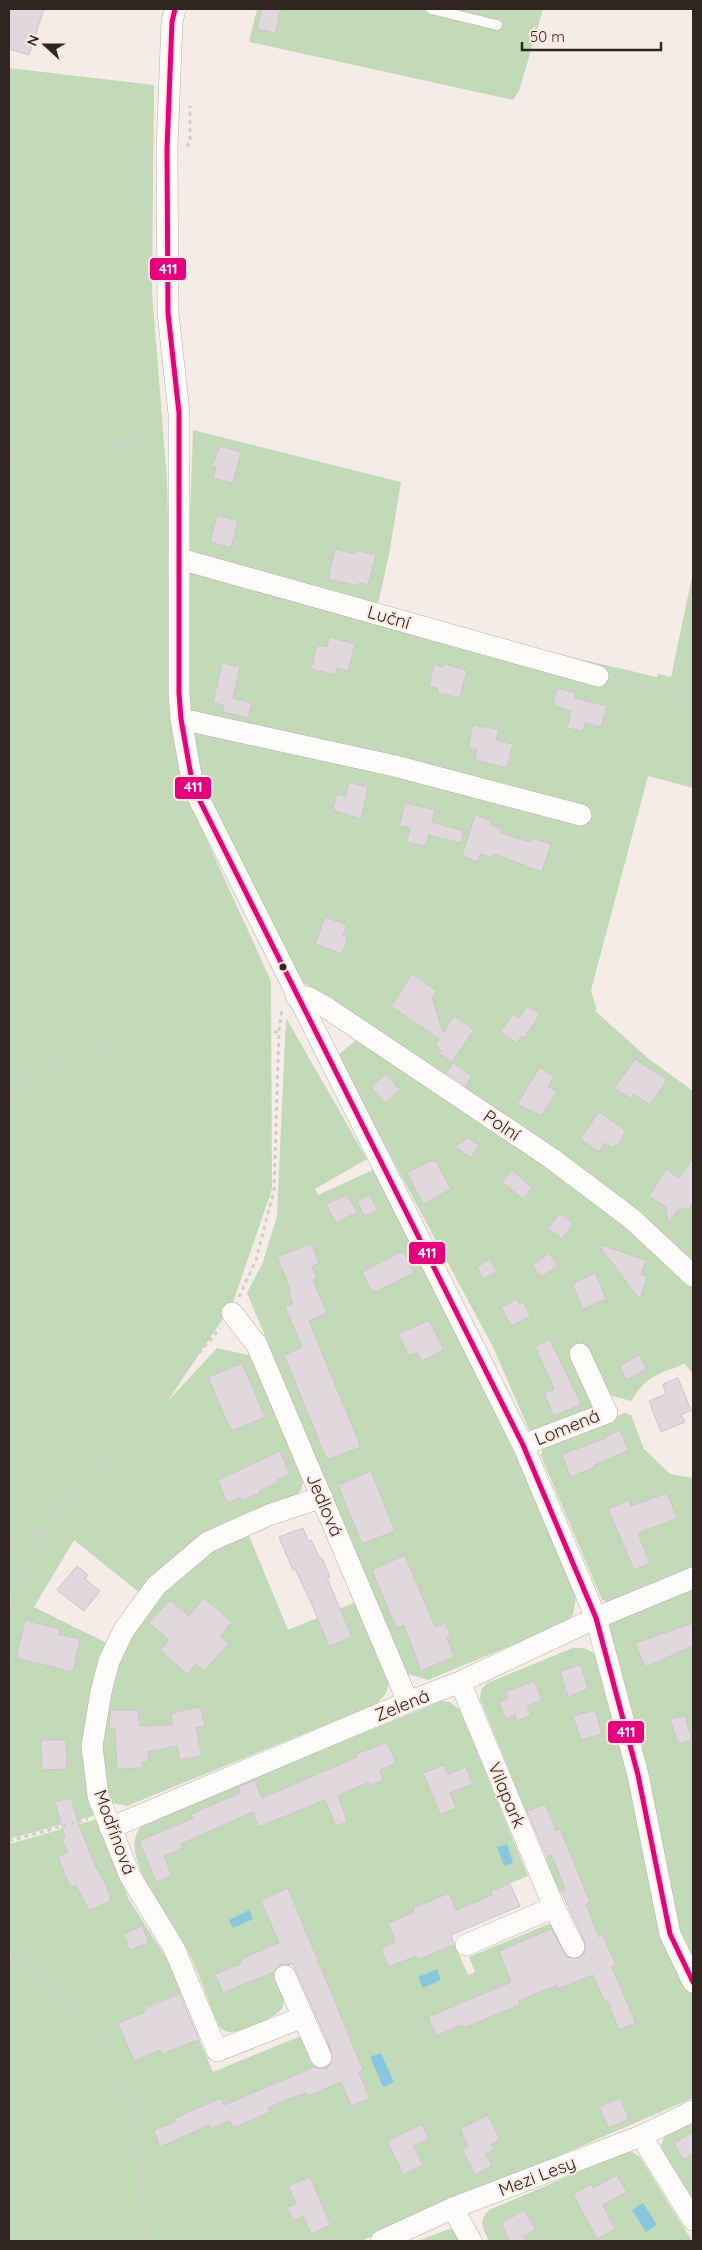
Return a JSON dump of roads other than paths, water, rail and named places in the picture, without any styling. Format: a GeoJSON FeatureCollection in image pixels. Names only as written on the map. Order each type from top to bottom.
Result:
{"type":"FeatureCollection","features":[{"type":"Feature","properties":{"kind":"street"},"geometry":{"type":"LineString","coordinates":[[175,9],[172,22],[167,149],[168,303],[179,413],[179,693],[181,718],[193,788],[296,996],[524,1444],[596,1618],[638,1774],[670,1934],[693,1982]]}},
{"type":"Feature","properties":{"kind":"street","name":"Luční"},"geometry":{"type":"LineString","coordinates":[[180,559],[598,676]]}},
{"type":"Feature","properties":{"kind":"street"},"geometry":{"type":"LineString","coordinates":[[181,718],[395,766],[581,815]]}},
{"type":"Feature","properties":{"kind":"street","name":"Polní"},"geometry":{"type":"LineString","coordinates":[[296,996],[309,998],[326,1008],[551,1158],[632,1219],[693,1276]]}},
{"type":"Feature","properties":{"kind":"street","name":"Jedlová"},"geometry":{"type":"LineString","coordinates":[[232,1313],[257,1345],[408,1702]]}},
{"type":"Feature","properties":{"kind":"street","name":"Lomená"},"geometry":{"type":"LineString","coordinates":[[524,1444],[607,1413],[580,1354]]}},
{"type":"Feature","properties":{"kind":"street","name":"Modřínová"},"geometry":{"type":"LineString","coordinates":[[303,2017],[217,2051],[174,1948],[130,1876],[107,1821],[98,1796],[92,1746],[101,1692],[109,1661],[124,1630],[141,1604],[156,1586],[208,1542],[269,1515],[322,1497]]}},
{"type":"Feature","properties":{"kind":"street","name":"Zelená"},"geometry":{"type":"LineString","coordinates":[[107,1821],[460,1682],[596,1618],[693,1578]]}},
{"type":"Feature","properties":{"kind":"street","name":"Vilapark"},"geometry":{"type":"LineString","coordinates":[[460,1682],[554,1907],[574,1947]]}},
{"type":"Feature","properties":{"kind":"street"},"geometry":{"type":"LineString","coordinates":[[466,1944],[554,1907]]}},
{"type":"Feature","properties":{"kind":"street"},"geometry":{"type":"LineString","coordinates":[[285,1976],[321,2057]]}},
{"type":"Feature","properties":{"kind":"street","name":"Mezi Lesy"},"geometry":{"type":"LineString","coordinates":[[381,2241],[453,2208],[641,2136],[693,2111]]}},
{"type":"Feature","properties":{"kind":"street"},"geometry":{"type":"LineString","coordinates":[[641,2136],[693,2220]]}},
{"type":"Feature","properties":{"kind":"street"},"geometry":{"type":"LineString","coordinates":[[453,2208],[471,2241]]}},
{"type":"Feature","properties":{"kind":"lane"},"geometry":{"type":"LineString","coordinates":[[431,9],[497,24]]}},
{"type":"Feature","properties":{"kind":"water"},"geometry":{"type":"Polygon","coordinates":[[[507,1844],[513,1863],[504,1866],[497,1847],[507,1844]]]}},
{"type":"Feature","properties":{"kind":"water"},"geometry":{"type":"Polygon","coordinates":[[[249,1910],[253,1919],[233,1928],[229,1920],[249,1910]]]}},
{"type":"Feature","properties":{"kind":"water"},"geometry":{"type":"Polygon","coordinates":[[[437,1969],[441,1980],[423,1988],[418,1977],[437,1969]]]}},
{"type":"Feature","properties":{"kind":"water"},"geometry":{"type":"Polygon","coordinates":[[[381,2053],[394,2082],[383,2087],[370,2057],[381,2053]]]}},
{"type":"Feature","properties":{"kind":"water"},"geometry":{"type":"Polygon","coordinates":[[[643,2203],[657,2225],[646,2232],[632,2210],[643,2203]]]}}]}
